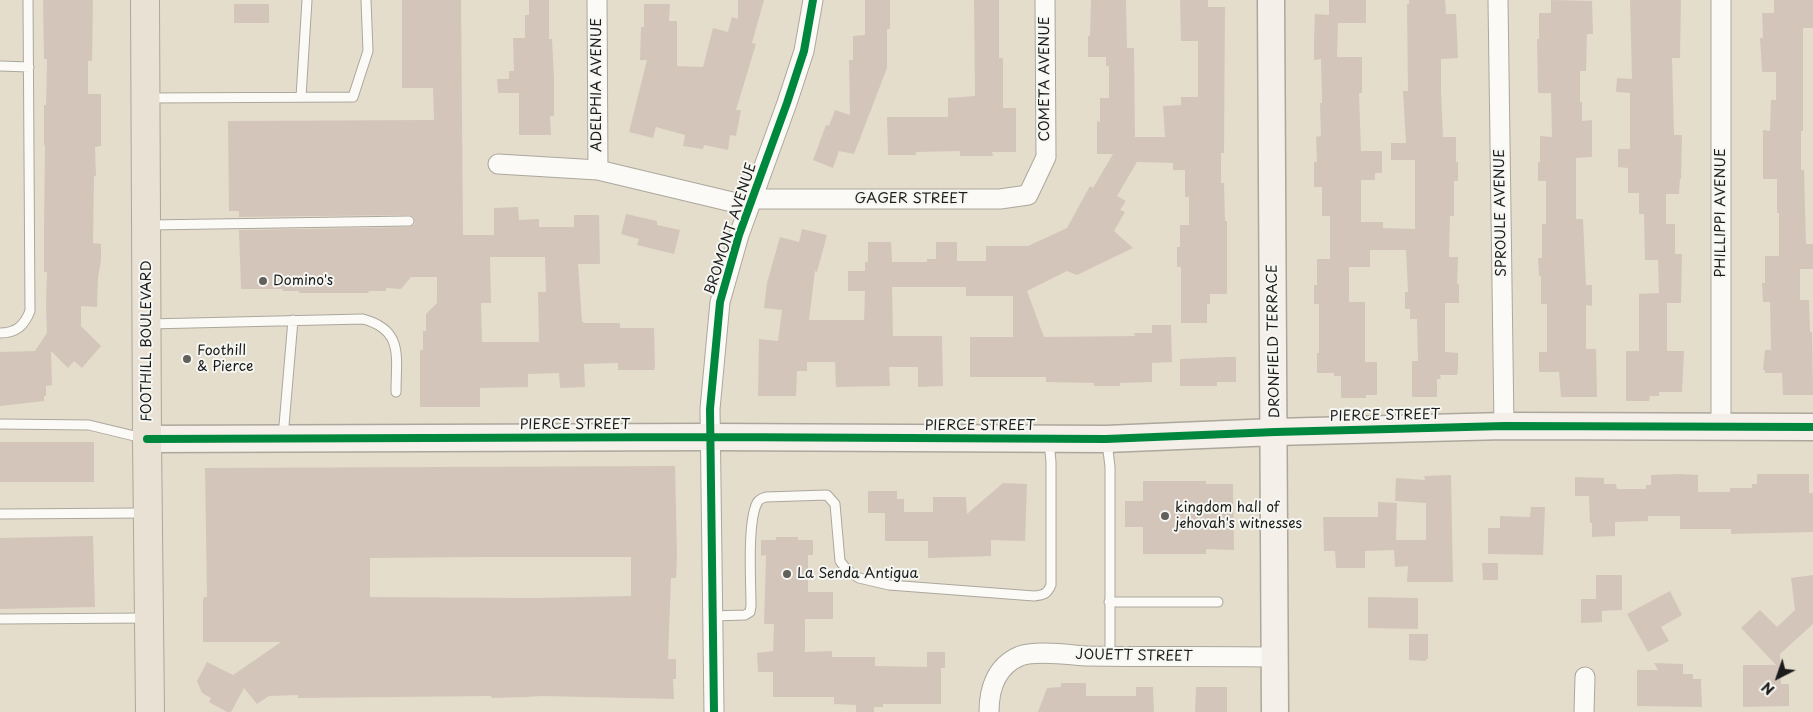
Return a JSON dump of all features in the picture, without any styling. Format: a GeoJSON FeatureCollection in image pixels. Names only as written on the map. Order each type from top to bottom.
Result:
{"type":"FeatureCollection","features":[{"type":"Feature","properties":{"kind":"main road","name":"FOOTHILL BOULEVARD"},"geometry":{"type":"LineString","coordinates":[[145,0],[150,712]]}},
{"type":"Feature","properties":{"kind":"street","name":"ADELPHIA AVENUE"},"geometry":{"type":"LineString","coordinates":[[597,0],[598,170]]}},
{"type":"Feature","properties":{"kind":"street","name":"BROMONT AVENUE"},"geometry":{"type":"LineString","coordinates":[[714,712],[710,400],[720,302],[751,202],[804,51],[813,0]]}},
{"type":"Feature","properties":{"kind":"street","name":"COMETA AVENUE"},"geometry":{"type":"LineString","coordinates":[[1045,0],[1046,157]]}},
{"type":"Feature","properties":{"kind":"street","name":"DRONFIELD TERRACE"},"geometry":{"type":"LineString","coordinates":[[1271,0],[1275,432],[1275,712]]}},
{"type":"Feature","properties":{"kind":"street","name":"SPROULE AVENUE"},"geometry":{"type":"LineString","coordinates":[[1498,0],[1504,426]]}},
{"type":"Feature","properties":{"kind":"street","name":"PHILLIPPI AVENUE"},"geometry":{"type":"LineString","coordinates":[[1721,0],[1721,427]]}},
{"type":"Feature","properties":{"kind":"street","name":"GAGER STREET"},"geometry":{"type":"LineString","coordinates":[[498,164],[598,170],[751,202],[1000,199],[1028,196],[1046,157]]}},
{"type":"Feature","properties":{"kind":"street","name":"PIERCE STREET"},"geometry":{"type":"LineString","coordinates":[[147,439],[710,437],[1106,439],[1504,426],[1813,427]]}},
{"type":"Feature","properties":{"kind":"street","name":"JOUETT STREET"},"geometry":{"type":"LineString","coordinates":[[989,712],[989,694],[994,680],[1010,662],[1021,656],[1042,654],[1274,657]]}},
{"type":"Feature","properties":{"kind":"street"},"geometry":{"type":"LineString","coordinates":[[1584,712],[1585,677]]}},
{"type":"Feature","properties":{"kind":"lane"},"geometry":{"type":"LineString","coordinates":[[0,333],[14,332],[27,320],[30,311],[28,0]]}},
{"type":"Feature","properties":{"kind":"lane"},"geometry":{"type":"LineString","coordinates":[[301,97],[307,0]]}},
{"type":"Feature","properties":{"kind":"lane"},"geometry":{"type":"LineString","coordinates":[[146,98],[354,97],[368,51],[366,0]]}},
{"type":"Feature","properties":{"kind":"lane"},"geometry":{"type":"LineString","coordinates":[[0,66],[29,67]]}},
{"type":"Feature","properties":{"kind":"lane"},"geometry":{"type":"LineString","coordinates":[[146,226],[410,221]]}},
{"type":"Feature","properties":{"kind":"lane"},"geometry":{"type":"LineString","coordinates":[[146,324],[363,319],[377,323],[391,335],[396,350],[396,392]]}},
{"type":"Feature","properties":{"kind":"lane"},"geometry":{"type":"LineString","coordinates":[[283,438],[293,320]]}},
{"type":"Feature","properties":{"kind":"lane"},"geometry":{"type":"LineString","coordinates":[[0,424],[89,425],[147,439]]}},
{"type":"Feature","properties":{"kind":"lane"},"geometry":{"type":"LineString","coordinates":[[712,616],[745,615],[750,612],[752,527],[758,502],[761,498],[766,497],[827,494],[834,504],[840,561],[847,570],[859,578],[889,586],[1044,596],[1051,585],[1051,462],[1049,438]]}},
{"type":"Feature","properties":{"kind":"lane"},"geometry":{"type":"LineString","coordinates":[[1106,439],[1110,467],[1110,656]]}},
{"type":"Feature","properties":{"kind":"lane"},"geometry":{"type":"LineString","coordinates":[[0,514],[148,513]]}},
{"type":"Feature","properties":{"kind":"lane"},"geometry":{"type":"LineString","coordinates":[[1109,602],[1218,602]]}},
{"type":"Feature","properties":{"kind":"lane"},"geometry":{"type":"LineString","coordinates":[[0,620],[149,618]]}},
{"type":"Feature","properties":{"kind":"building"},"geometry":{"type":"Polygon","coordinates":[[[43,0],[93,0],[92,61],[88,61],[88,94],[101,94],[101,146],[95,147],[96,176],[94,176],[93,243],[101,244],[101,261],[98,277],[97,307],[81,306],[81,326],[101,346],[82,368],[74,361],[68,368],[51,351],[52,385],[46,386],[44,401],[0,406],[0,352],[35,351],[47,333],[47,272],[44,272],[44,105],[46,105],[47,59],[44,59],[43,0]]]}},
{"type":"Feature","properties":{"kind":"building"},"geometry":{"type":"Polygon","coordinates":[[[402,0],[461,0],[463,235],[494,235],[494,208],[518,207],[519,220],[539,219],[539,227],[574,227],[574,215],[599,215],[600,264],[578,264],[582,321],[584,323],[620,323],[620,328],[654,328],[654,370],[618,370],[618,363],[584,364],[585,387],[560,388],[559,373],[528,374],[528,387],[480,388],[480,407],[420,407],[420,350],[423,350],[423,331],[426,331],[426,314],[437,303],[437,277],[411,277],[401,289],[386,288],[386,291],[368,291],[369,293],[299,293],[299,291],[283,291],[283,289],[241,289],[239,230],[409,227],[415,224],[414,217],[409,215],[239,217],[239,211],[229,211],[228,121],[434,120],[433,88],[402,88],[402,0]],[[490,257],[491,303],[481,303],[482,342],[539,342],[538,292],[546,292],[545,257],[490,257]]]}},
{"type":"Feature","properties":{"kind":"building"},"geometry":{"type":"Polygon","coordinates":[[[529,0],[549,0],[549,39],[552,39],[554,78],[554,116],[550,116],[551,135],[519,135],[519,93],[498,93],[497,79],[509,79],[509,71],[514,71],[513,38],[525,38],[525,15],[529,15],[529,0]]]}},
{"type":"Feature","properties":{"kind":"building"},"geometry":{"type":"Polygon","coordinates":[[[738,0],[764,0],[752,43],[756,44],[736,110],[741,110],[736,136],[730,135],[728,150],[704,145],[703,149],[683,146],[685,135],[656,127],[653,138],[629,132],[647,60],[640,60],[641,27],[644,27],[644,4],[670,4],[669,21],[677,21],[677,66],[703,67],[713,28],[728,32],[732,17],[738,19],[738,0]]]}},
{"type":"Feature","properties":{"kind":"building"},"geometry":{"type":"Polygon","coordinates":[[[865,0],[890,0],[890,29],[887,29],[887,68],[854,154],[839,151],[833,168],[813,160],[826,125],[829,126],[835,110],[850,115],[849,60],[853,60],[853,36],[865,35],[865,0]]]}},
{"type":"Feature","properties":{"kind":"building"},"geometry":{"type":"Polygon","coordinates":[[[974,0],[999,0],[999,58],[1003,58],[1003,108],[1016,108],[1016,152],[992,152],[993,156],[960,156],[960,151],[916,152],[916,155],[888,155],[887,117],[948,117],[948,98],[975,96],[974,0]]]}},
{"type":"Feature","properties":{"kind":"building"},"geometry":{"type":"Polygon","coordinates":[[[1091,0],[1126,0],[1127,48],[1134,48],[1135,137],[1165,137],[1163,106],[1181,105],[1181,97],[1198,97],[1198,41],[1181,41],[1180,0],[1208,0],[1208,7],[1225,7],[1224,153],[1221,153],[1221,183],[1224,183],[1225,221],[1227,221],[1227,294],[1210,294],[1210,304],[1207,304],[1207,323],[1181,323],[1181,267],[1177,267],[1177,247],[1180,247],[1180,225],[1189,225],[1189,197],[1185,197],[1185,170],[1173,170],[1173,163],[1137,162],[1117,196],[1126,201],[1120,210],[1125,212],[1114,231],[1133,248],[1077,275],[1067,271],[1027,291],[1044,337],[1135,336],[1134,333],[1152,333],[1152,325],[1171,325],[1172,362],[1152,363],[1152,382],[1120,383],[1120,386],[1094,386],[1094,383],[1046,382],[1046,377],[970,377],[970,337],[1013,337],[1013,296],[966,296],[966,287],[892,287],[893,336],[942,336],[943,386],[918,387],[918,367],[889,367],[890,386],[836,387],[835,362],[807,362],[807,371],[797,371],[796,396],[758,396],[759,339],[778,341],[782,310],[764,308],[767,283],[780,237],[799,242],[802,229],[827,235],[817,272],[815,271],[809,320],[864,320],[865,291],[848,291],[848,271],[865,271],[865,262],[868,262],[868,242],[891,242],[892,262],[927,262],[927,259],[936,259],[936,242],[957,242],[957,261],[986,261],[986,246],[1028,246],[1067,228],[1090,186],[1093,188],[1113,154],[1097,154],[1097,121],[1100,122],[1100,98],[1109,98],[1109,66],[1106,66],[1106,57],[1088,57],[1091,0]]]}},
{"type":"Feature","properties":{"kind":"building"},"geometry":{"type":"Polygon","coordinates":[[[1329,0],[1366,0],[1366,23],[1338,23],[1337,57],[1362,57],[1362,93],[1359,93],[1361,151],[1382,151],[1382,173],[1375,173],[1375,180],[1361,180],[1361,222],[1383,222],[1383,228],[1415,229],[1415,160],[1391,160],[1391,143],[1406,143],[1403,91],[1408,91],[1407,4],[1409,4],[1409,0],[1445,0],[1446,14],[1456,14],[1458,58],[1441,59],[1441,92],[1443,137],[1456,137],[1456,162],[1458,162],[1458,181],[1454,181],[1454,216],[1450,216],[1449,257],[1458,257],[1457,284],[1459,284],[1459,303],[1445,303],[1445,352],[1458,353],[1458,369],[1457,375],[1440,375],[1441,379],[1437,379],[1437,397],[1412,397],[1412,361],[1418,361],[1417,319],[1410,319],[1410,309],[1405,309],[1405,292],[1408,292],[1406,250],[1370,250],[1370,267],[1349,267],[1349,302],[1365,302],[1365,362],[1377,362],[1377,395],[1366,395],[1366,398],[1341,398],[1341,376],[1334,376],[1334,373],[1317,373],[1319,304],[1314,304],[1314,285],[1317,285],[1317,259],[1330,259],[1330,216],[1322,216],[1322,187],[1314,187],[1314,162],[1317,162],[1316,137],[1321,136],[1320,103],[1322,103],[1321,59],[1314,60],[1314,40],[1315,14],[1329,15],[1329,0]]]}},
{"type":"Feature","properties":{"kind":"building"},"geometry":{"type":"Polygon","coordinates":[[[1551,0],[1592,1],[1593,34],[1587,34],[1586,71],[1580,71],[1580,102],[1582,102],[1582,121],[1592,120],[1592,157],[1576,158],[1576,219],[1583,219],[1586,285],[1592,285],[1592,306],[1586,305],[1586,349],[1596,349],[1597,397],[1561,397],[1559,372],[1539,372],[1539,352],[1547,352],[1547,304],[1541,304],[1541,276],[1539,276],[1538,258],[1542,258],[1542,224],[1546,224],[1546,181],[1538,181],[1538,162],[1540,162],[1540,136],[1552,137],[1551,93],[1538,93],[1537,39],[1539,39],[1539,13],[1551,13],[1551,0]]]}},
{"type":"Feature","properties":{"kind":"building"},"geometry":{"type":"Polygon","coordinates":[[[1630,0],[1681,0],[1680,58],[1672,58],[1674,135],[1682,135],[1681,179],[1679,194],[1666,194],[1666,224],[1675,224],[1675,254],[1682,254],[1681,303],[1667,303],[1667,351],[1684,351],[1682,392],[1659,392],[1659,396],[1650,396],[1649,401],[1626,401],[1626,351],[1639,351],[1639,294],[1659,293],[1658,260],[1645,260],[1644,214],[1639,214],[1639,193],[1628,193],[1628,168],[1618,167],[1618,149],[1630,149],[1630,93],[1616,92],[1617,78],[1632,79],[1630,0]]]}},
{"type":"Feature","properties":{"kind":"building"},"geometry":{"type":"Polygon","coordinates":[[[1774,0],[1813,0],[1813,28],[1803,28],[1801,170],[1804,170],[1806,244],[1813,244],[1813,269],[1800,269],[1800,300],[1809,300],[1810,332],[1812,332],[1813,395],[1783,395],[1782,373],[1765,373],[1765,370],[1763,370],[1765,350],[1771,350],[1770,302],[1763,302],[1762,283],[1765,283],[1765,256],[1779,256],[1779,213],[1777,213],[1777,179],[1763,179],[1763,130],[1770,131],[1771,100],[1776,100],[1776,72],[1762,72],[1760,38],[1763,38],[1762,13],[1774,13],[1774,0]]]}},
{"type":"Feature","properties":{"kind":"building"},"geometry":{"type":"Polygon","coordinates":[[[234,4],[269,4],[269,23],[234,23],[234,4]]]}},
{"type":"Feature","properties":{"kind":"building"},"geometry":{"type":"Polygon","coordinates":[[[626,214],[657,221],[657,225],[680,230],[674,254],[637,245],[639,239],[621,234],[626,214]]]}},
{"type":"Feature","properties":{"kind":"building"},"geometry":{"type":"Polygon","coordinates":[[[1236,357],[1236,382],[1217,382],[1217,386],[1180,386],[1180,359],[1236,357]]]}},
{"type":"Feature","properties":{"kind":"building"},"geometry":{"type":"Polygon","coordinates":[[[0,442],[94,442],[94,482],[0,482],[0,442]]]}},
{"type":"Feature","properties":{"kind":"building"},"geometry":{"type":"Polygon","coordinates":[[[675,466],[677,556],[676,578],[671,578],[668,659],[676,659],[676,679],[673,679],[674,699],[542,696],[492,698],[491,696],[298,698],[298,695],[269,696],[257,704],[244,688],[231,712],[227,712],[209,702],[211,698],[202,693],[197,681],[207,662],[233,675],[281,642],[203,642],[203,600],[204,597],[207,597],[205,468],[675,466]],[[631,557],[370,558],[370,597],[534,598],[631,596],[631,557]]]}},
{"type":"Feature","properties":{"kind":"building"},"geometry":{"type":"Polygon","coordinates":[[[1757,474],[1809,474],[1809,493],[1813,493],[1813,532],[1731,534],[1731,529],[1680,529],[1680,516],[1648,516],[1648,521],[1615,522],[1615,536],[1592,537],[1589,496],[1575,496],[1575,477],[1604,478],[1604,484],[1616,484],[1617,489],[1646,489],[1646,485],[1651,485],[1651,475],[1698,475],[1698,492],[1730,492],[1730,488],[1752,488],[1752,484],[1757,484],[1757,474]]]}},
{"type":"Feature","properties":{"kind":"building"},"geometry":{"type":"Polygon","coordinates":[[[1451,475],[1453,582],[1407,582],[1408,566],[1395,567],[1394,550],[1365,551],[1365,568],[1336,568],[1335,551],[1324,551],[1323,517],[1378,517],[1378,502],[1397,503],[1396,540],[1426,540],[1426,503],[1395,501],[1396,478],[1425,480],[1424,476],[1451,475]]]}},
{"type":"Feature","properties":{"kind":"building","name":"kingdom hall of jehovah's witnesses"},"geometry":{"type":"Polygon","coordinates":[[[1143,481],[1206,481],[1206,484],[1233,484],[1234,550],[1206,549],[1206,554],[1143,554],[1143,527],[1125,527],[1125,501],[1143,501],[1143,481]]]}},
{"type":"Feature","properties":{"kind":"building"},"geometry":{"type":"Polygon","coordinates":[[[1003,483],[1027,484],[1025,541],[991,540],[991,556],[928,558],[928,541],[885,541],[885,513],[868,513],[868,491],[897,491],[897,499],[904,499],[904,512],[933,512],[933,497],[966,497],[967,514],[1003,483]]]}},
{"type":"Feature","properties":{"kind":"building"},"geometry":{"type":"Polygon","coordinates":[[[1531,507],[1545,507],[1543,555],[1488,554],[1488,528],[1500,528],[1500,516],[1530,517],[1531,507]]]}},
{"type":"Feature","properties":{"kind":"building"},"geometry":{"type":"Polygon","coordinates":[[[93,536],[95,607],[0,609],[0,538],[93,536]]]}},
{"type":"Feature","properties":{"kind":"building"},"geometry":{"type":"Polygon","coordinates":[[[776,537],[798,537],[798,540],[813,540],[813,555],[808,555],[808,592],[833,592],[833,619],[805,619],[805,652],[832,651],[832,657],[875,657],[875,666],[927,667],[927,652],[945,652],[945,668],[941,668],[941,704],[883,704],[883,707],[874,707],[874,712],[856,712],[856,705],[834,704],[834,697],[773,697],[773,672],[758,672],[757,653],[773,651],[774,624],[764,624],[766,555],[761,556],[761,540],[776,540],[776,537]]]}},
{"type":"Feature","properties":{"kind":"building"},"geometry":{"type":"Polygon","coordinates":[[[1482,563],[1498,563],[1498,580],[1483,580],[1482,563]]]}},
{"type":"Feature","properties":{"kind":"building"},"geometry":{"type":"Polygon","coordinates":[[[1596,575],[1622,575],[1622,610],[1602,611],[1602,622],[1581,623],[1581,599],[1596,599],[1596,575]]]}},
{"type":"Feature","properties":{"kind":"building"},"geometry":{"type":"Polygon","coordinates":[[[1813,575],[1813,624],[1780,654],[1781,684],[1789,684],[1789,706],[1743,707],[1743,665],[1776,665],[1741,628],[1760,610],[1777,627],[1795,610],[1791,578],[1813,575]]]}},
{"type":"Feature","properties":{"kind":"building"},"geometry":{"type":"Polygon","coordinates":[[[1670,591],[1682,615],[1661,627],[1669,641],[1648,652],[1627,614],[1670,591]]]}},
{"type":"Feature","properties":{"kind":"building"},"geometry":{"type":"Polygon","coordinates":[[[1368,597],[1418,598],[1418,629],[1368,628],[1368,597]]]}},
{"type":"Feature","properties":{"kind":"building"},"geometry":{"type":"Polygon","coordinates":[[[1409,634],[1428,634],[1428,659],[1426,661],[1409,660],[1409,634]]]}},
{"type":"Feature","properties":{"kind":"building"},"geometry":{"type":"Polygon","coordinates":[[[1654,663],[1683,664],[1683,674],[1693,674],[1693,679],[1701,679],[1702,707],[1637,706],[1637,670],[1658,670],[1654,663]]]}},
{"type":"Feature","properties":{"kind":"building"},"geometry":{"type":"Polygon","coordinates":[[[1061,683],[1086,683],[1086,696],[1136,696],[1136,687],[1153,687],[1154,712],[1038,712],[1047,688],[1061,687],[1061,683]]]}},
{"type":"Feature","properties":{"kind":"building"},"geometry":{"type":"Polygon","coordinates":[[[1196,687],[1227,687],[1227,712],[1195,712],[1196,687]]]}},
{"type":"Feature","properties":{"kind":"cycle path"},"geometry":{"type":"LineString","coordinates":[[714,712],[710,409],[720,302],[739,235],[804,51],[813,0]]}},
{"type":"Feature","properties":{"kind":"cycle path"},"geometry":{"type":"LineString","coordinates":[[147,439],[710,437],[1106,439],[1504,426],[1813,427]]}},
{"type":"Feature","properties":{"kind":"place","name":"Domino's"},"geometry":{"type":"Point","coordinates":[263,281]}},
{"type":"Feature","properties":{"kind":"place","name":"Foothill & Pierce"},"geometry":{"type":"Point","coordinates":[187,359]}},
{"type":"Feature","properties":{"kind":"place","name":"kingdom hall of jehovah's witnesses"},"geometry":{"type":"Point","coordinates":[1165,516]}},
{"type":"Feature","properties":{"kind":"place","name":"La Senda Antigua"},"geometry":{"type":"Point","coordinates":[787,574]}}]}
